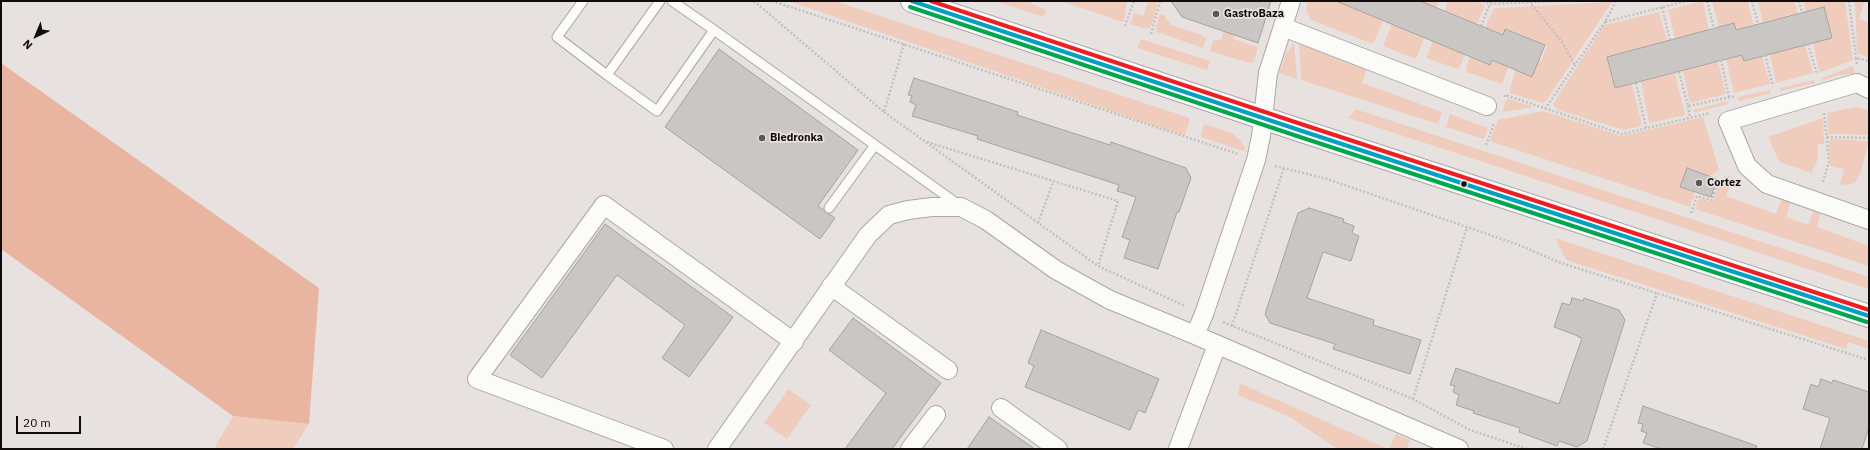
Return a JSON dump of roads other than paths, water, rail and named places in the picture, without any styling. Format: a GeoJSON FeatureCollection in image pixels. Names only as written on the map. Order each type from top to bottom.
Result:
{"type":"FeatureCollection","features":[{"type":"Feature","properties":{"kind":"street"},"geometry":{"type":"LineString","coordinates":[[912,1],[1262,118],[1869,316]]}},
{"type":"Feature","properties":{"kind":"street"},"geometry":{"type":"LineString","coordinates":[[1195,335],[1204,314],[1256,160],[1268,73],[1291,1]]}},
{"type":"Feature","properties":{"kind":"street"},"geometry":{"type":"LineString","coordinates":[[1282,26],[1496,108]]}},
{"type":"Feature","properties":{"kind":"street"},"geometry":{"type":"LineString","coordinates":[[1869,89],[1857,83],[1733,120],[1747,166],[1767,184],[1869,219]]}},
{"type":"Feature","properties":{"kind":"street"},"geometry":{"type":"LineString","coordinates":[[664,449],[478,379],[604,205],[794,342]]}},
{"type":"Feature","properties":{"kind":"street"},"geometry":{"type":"LineString","coordinates":[[717,449],[794,342],[831,286],[868,235],[889,214],[932,207],[961,207],[986,220],[1056,270],[1110,300],[1459,449]]}},
{"type":"Feature","properties":{"kind":"street"},"geometry":{"type":"LineString","coordinates":[[831,286],[948,370]]}},
{"type":"Feature","properties":{"kind":"street"},"geometry":{"type":"LineString","coordinates":[[1178,449],[1217,345]]}},
{"type":"Feature","properties":{"kind":"street"},"geometry":{"type":"LineString","coordinates":[[1001,408],[1058,449]]}},
{"type":"Feature","properties":{"kind":"street"},"geometry":{"type":"LineString","coordinates":[[910,449],[936,415]]}},
{"type":"Feature","properties":{"kind":"lane"},"geometry":{"type":"LineString","coordinates":[[583,1],[557,37],[657,111],[714,30]]}},
{"type":"Feature","properties":{"kind":"lane"},"geometry":{"type":"LineString","coordinates":[[608,76],[660,1]]}},
{"type":"Feature","properties":{"kind":"lane"},"geometry":{"type":"LineString","coordinates":[[672,1],[961,207]]}},
{"type":"Feature","properties":{"kind":"lane"},"geometry":{"type":"LineString","coordinates":[[829,208],[875,145]]}},
{"type":"Feature","properties":{"kind":"place","name":"GastroBaza"},"geometry":{"type":"Point","coordinates":[1216,14]}},
{"type":"Feature","properties":{"kind":"place","name":"Biedronka"},"geometry":{"type":"Point","coordinates":[762,138]}},
{"type":"Feature","properties":{"kind":"place","name":"Cortez"},"geometry":{"type":"Point","coordinates":[1699,183]}}]}
